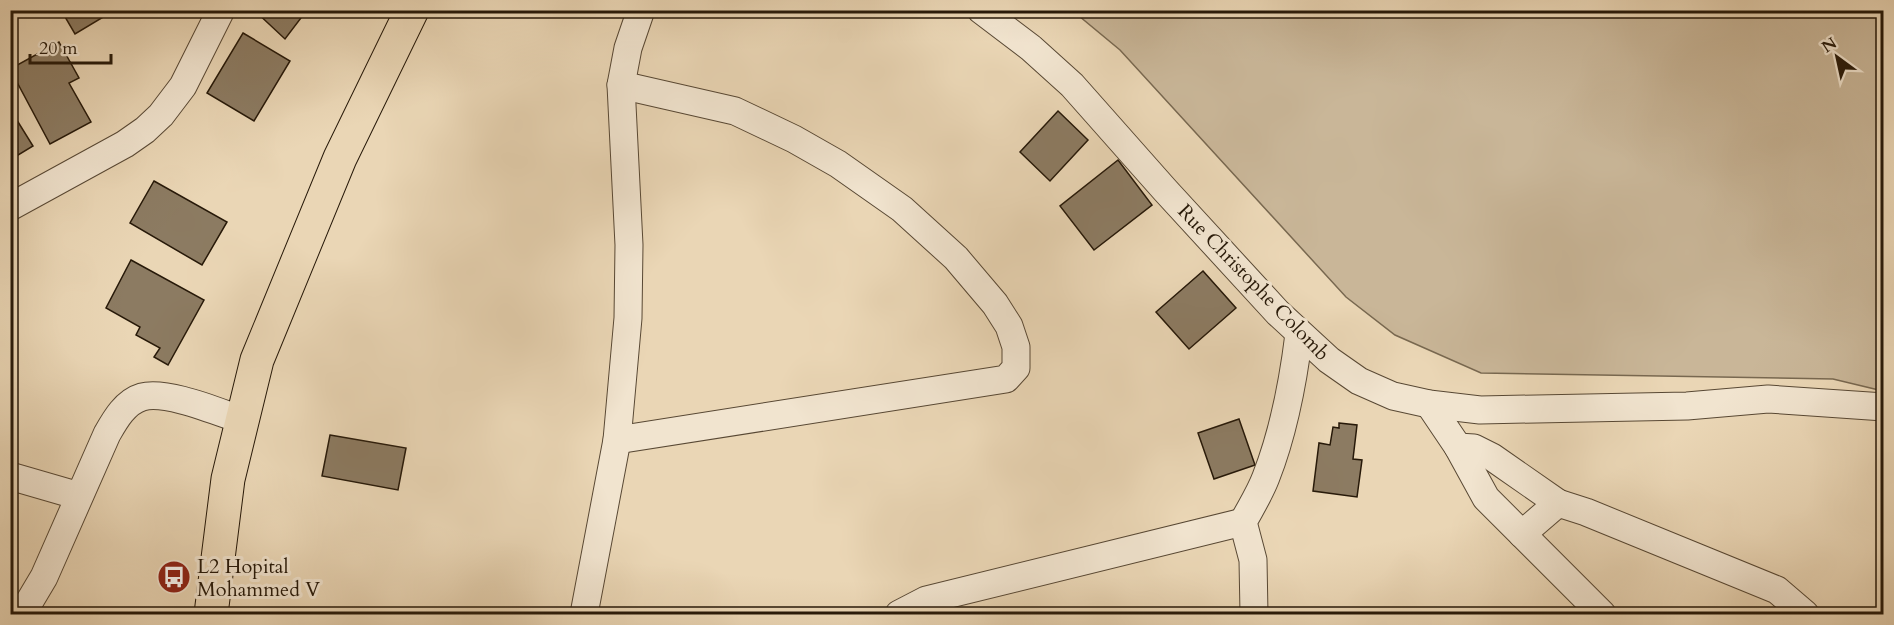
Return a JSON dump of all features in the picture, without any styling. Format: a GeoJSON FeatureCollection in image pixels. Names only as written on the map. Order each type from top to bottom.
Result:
{"type":"FeatureCollection","features":[{"type":"Feature","properties":{"kind":"main road"},"geometry":{"type":"LineString","coordinates":[[211,615],[228,478],[257,360],[336,169],[409,13]]}},
{"type":"Feature","properties":{"kind":"street"},"geometry":{"type":"LineString","coordinates":[[10,207],[145,130],[161,115],[183,86],[221,10]]}},
{"type":"Feature","properties":{"kind":"street"},"geometry":{"type":"LineString","coordinates":[[584,615],[617,440],[628,318],[629,245],[621,85],[628,48],[641,10]]}},
{"type":"Feature","properties":{"kind":"street","name":"Rue Christophe Colomb"},"geometry":{"type":"LineString","coordinates":[[981,10],[1031,48],[1072,85],[1165,190],[1299,334],[1329,360],[1359,381],[1393,396],[1429,404],[1480,410],[1687,406],[1768,399],[1884,406]]}},
{"type":"Feature","properties":{"kind":"street"},"geometry":{"type":"LineString","coordinates":[[617,440],[1006,379],[1016,368],[1018,359],[1017,347],[1009,326],[995,304],[956,258],[902,209],[838,164],[794,139],[735,111],[621,85]]}},
{"type":"Feature","properties":{"kind":"street"},"geometry":{"type":"LineString","coordinates":[[1254,615],[1253,560],[1243,522],[1266,478],[1280,433],[1292,388],[1299,334]]}},
{"type":"Feature","properties":{"kind":"street"},"geometry":{"type":"LineString","coordinates":[[22,615],[44,577],[116,419],[127,406],[142,397],[158,397],[184,401],[242,420]]}},
{"type":"Feature","properties":{"kind":"street"},"geometry":{"type":"LineString","coordinates":[[1429,404],[1458,447],[1486,498],[1602,615]]}},
{"type":"Feature","properties":{"kind":"street"},"geometry":{"type":"LineString","coordinates":[[1458,447],[1474,448],[1492,457],[1558,503],[1586,512],[1777,590],[1805,615]]}},
{"type":"Feature","properties":{"kind":"street"},"geometry":{"type":"LineString","coordinates":[[10,476],[79,496]]}},
{"type":"Feature","properties":{"kind":"street"},"geometry":{"type":"LineString","coordinates":[[1522,534],[1558,503]]}},
{"type":"Feature","properties":{"kind":"street"},"geometry":{"type":"LineString","coordinates":[[899,615],[926,600],[1243,522]]}},
{"type":"Feature","properties":{"kind":"shaded area"},"geometry":{"type":"Polygon","coordinates":[[[1073,11],[1883,11],[1883,391],[1833,379],[1481,373],[1395,335],[1346,297],[1120,50],[1073,11]]]}},
{"type":"Feature","properties":{"kind":"building"},"geometry":{"type":"Polygon","coordinates":[[[61,10],[115,10],[75,34],[61,10]]]}},
{"type":"Feature","properties":{"kind":"building"},"geometry":{"type":"Polygon","coordinates":[[[254,10],[307,10],[285,39],[254,10]]]}},
{"type":"Feature","properties":{"kind":"building"},"geometry":{"type":"Polygon","coordinates":[[[243,33],[290,61],[254,121],[207,93],[243,33]]]}},
{"type":"Feature","properties":{"kind":"building"},"geometry":{"type":"Polygon","coordinates":[[[59,42],[79,78],[69,83],[91,122],[50,144],[10,69],[59,42]]]}},
{"type":"Feature","properties":{"kind":"building"},"geometry":{"type":"Polygon","coordinates":[[[10,109],[33,146],[10,160],[10,109]]]}},
{"type":"Feature","properties":{"kind":"building"},"geometry":{"type":"Polygon","coordinates":[[[1058,111],[1088,140],[1050,181],[1020,152],[1058,111]]]}},
{"type":"Feature","properties":{"kind":"building"},"geometry":{"type":"Polygon","coordinates":[[[1118,160],[1152,205],[1094,250],[1060,206],[1118,160]]]}},
{"type":"Feature","properties":{"kind":"building"},"geometry":{"type":"Polygon","coordinates":[[[154,181],[227,222],[202,265],[130,223],[154,181]]]}},
{"type":"Feature","properties":{"kind":"building"},"geometry":{"type":"Polygon","coordinates":[[[131,260],[204,300],[168,365],[154,357],[160,348],[136,335],[140,327],[106,308],[131,260]]]}},
{"type":"Feature","properties":{"kind":"building"},"geometry":{"type":"Polygon","coordinates":[[[1203,271],[1236,308],[1189,349],[1156,312],[1203,271]]]}},
{"type":"Feature","properties":{"kind":"building"},"geometry":{"type":"Polygon","coordinates":[[[1239,419],[1255,465],[1214,479],[1198,433],[1239,419]]]}},
{"type":"Feature","properties":{"kind":"building"},"geometry":{"type":"Polygon","coordinates":[[[1339,423],[1357,425],[1353,459],[1362,460],[1357,497],[1313,491],[1319,443],[1330,445],[1333,427],[1339,428],[1339,423]]]}},
{"type":"Feature","properties":{"kind":"building"},"geometry":{"type":"Polygon","coordinates":[[[330,435],[406,448],[398,490],[322,476],[330,435]]]}},
{"type":"Feature","properties":{"kind":"place","name":"L2 Hopital Mohammed V"},"geometry":{"type":"Point","coordinates":[174,577]}}]}
